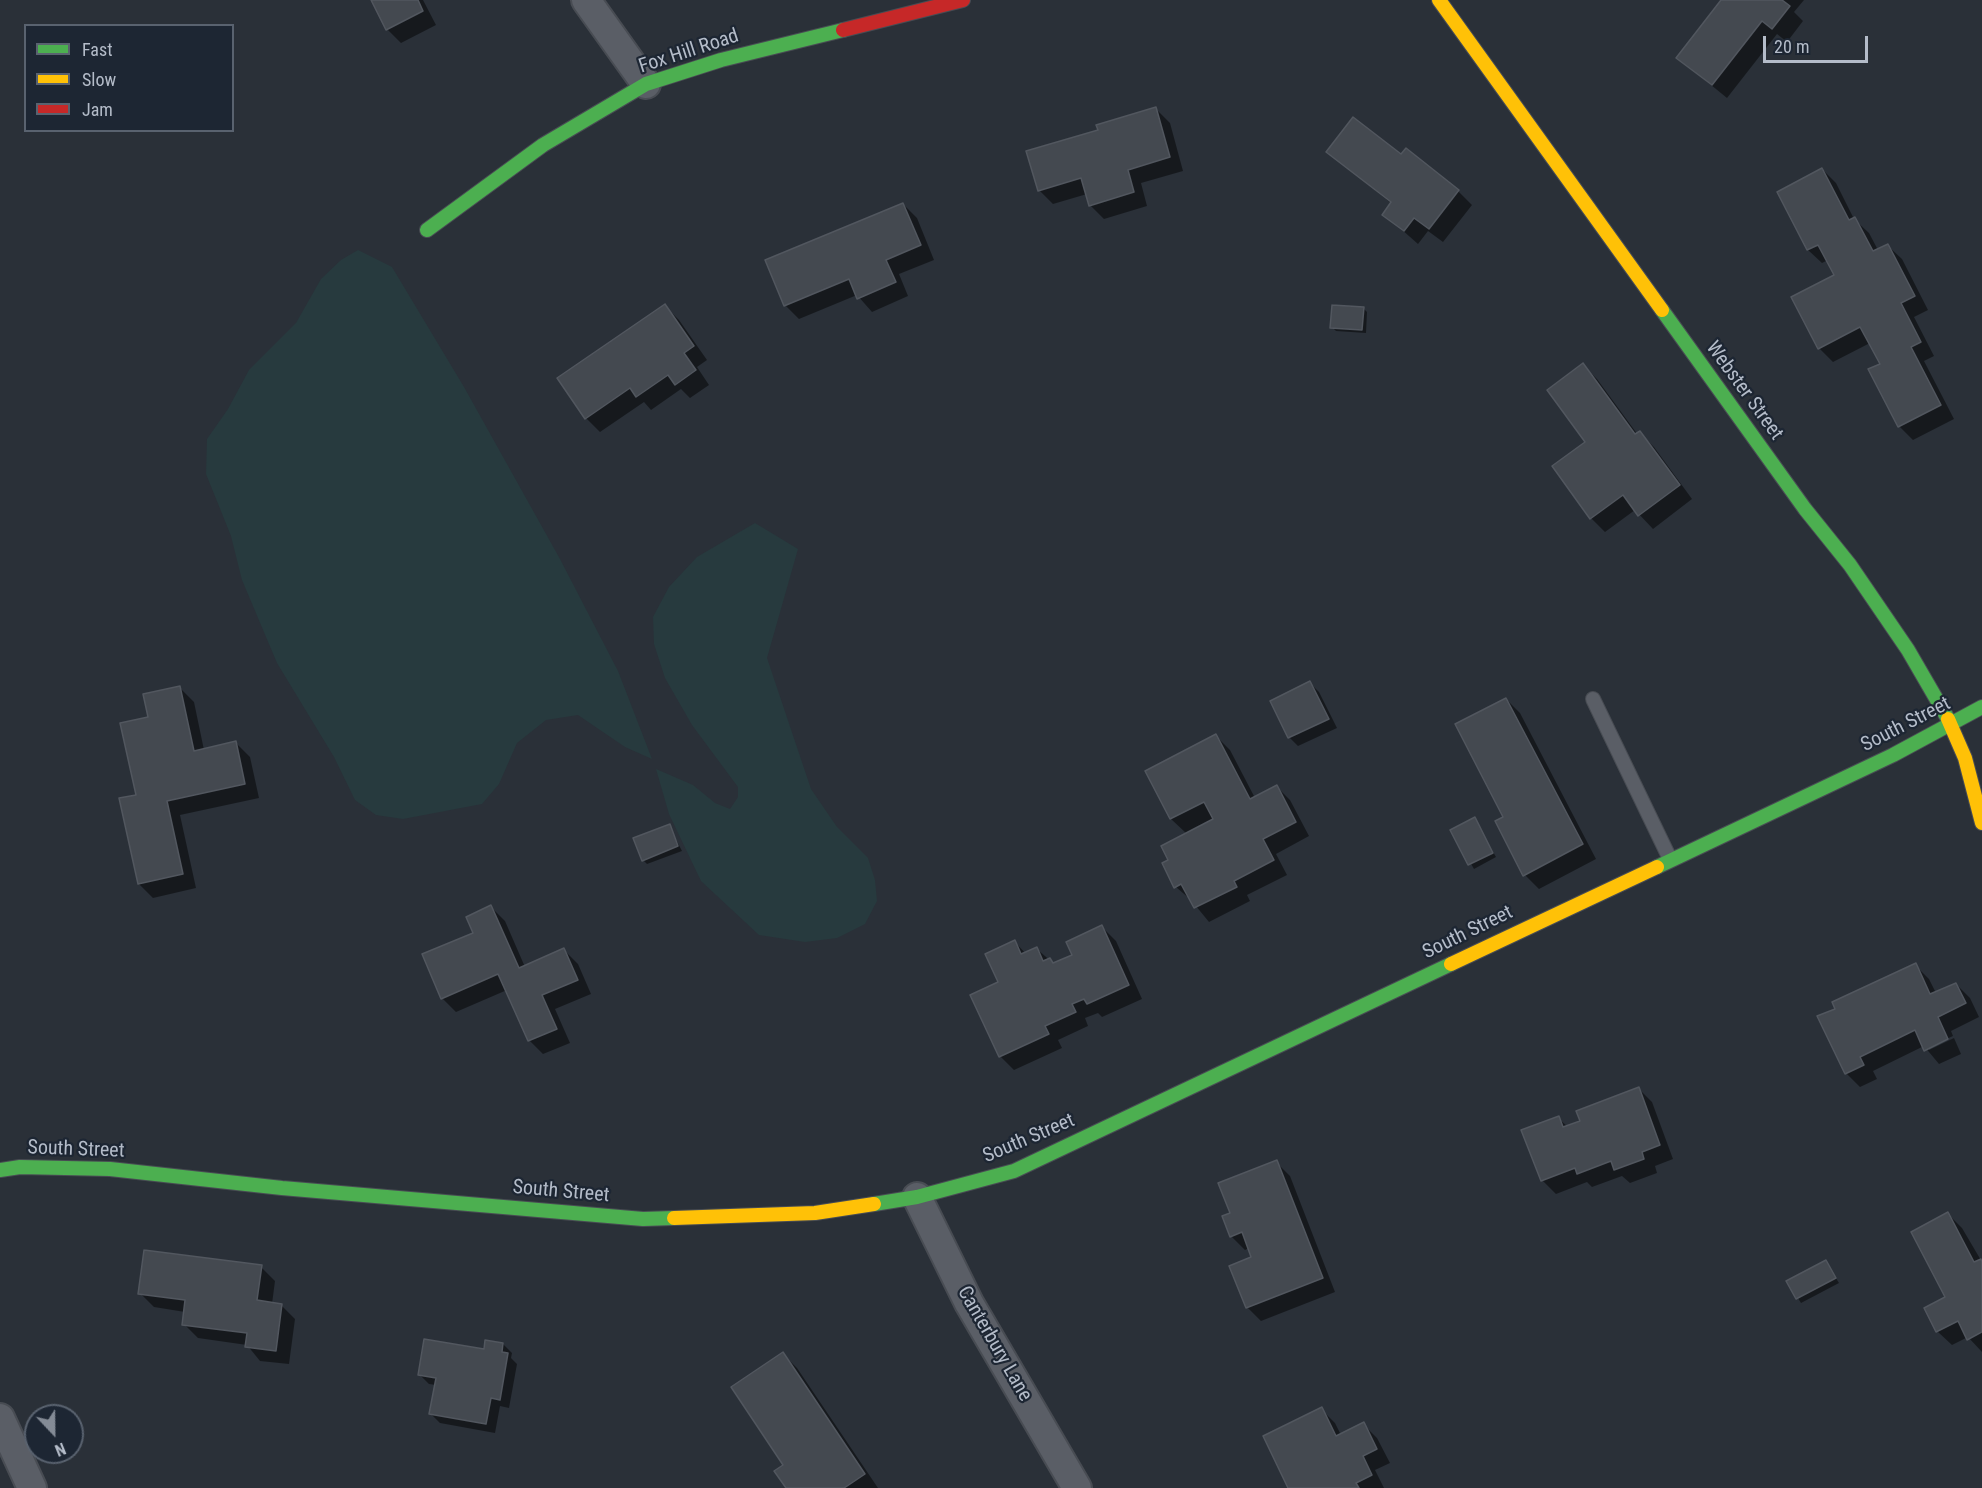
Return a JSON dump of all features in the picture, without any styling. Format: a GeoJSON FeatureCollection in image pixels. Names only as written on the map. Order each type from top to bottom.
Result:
{"type":"FeatureCollection","features":[{"type":"Feature","properties":{"kind":"street"},"geometry":{"type":"LineString","coordinates":[[586,0],[646,84]]}},
{"type":"Feature","properties":{"kind":"street","name":"Fox Hill Road"},"geometry":{"type":"LineString","coordinates":[[427,230],[543,145],[646,84],[721,60],[963,0]]}},
{"type":"Feature","properties":{"kind":"street","name":"Webster Street"},"geometry":{"type":"LineString","coordinates":[[1439,0],[1805,509],[1851,565],[1933,689],[1965,758],[1982,823]]}},
{"type":"Feature","properties":{"kind":"street","name":"South Street"},"geometry":{"type":"LineString","coordinates":[[0,1170],[20,1167],[110,1168],[282,1188],[643,1219],[815,1213],[917,1197],[1014,1171],[1893,755],[1982,707]]}},
{"type":"Feature","properties":{"kind":"street","name":"Canterbury Lane"},"geometry":{"type":"LineString","coordinates":[[917,1197],[969,1303],[1077,1488]]}},
{"type":"Feature","properties":{"kind":"street"},"geometry":{"type":"LineString","coordinates":[[0,1418],[32,1488]]}},
{"type":"Feature","properties":{"kind":"lane"},"geometry":{"type":"LineString","coordinates":[[1593,699],[1670,860]]}},
{"type":"Feature","properties":{"kind":"green space"},"geometry":{"type":"Polygon","coordinates":[[[358,250],[392,267],[464,387],[560,559],[618,671],[652,759],[625,747],[578,715],[546,720],[517,743],[499,784],[482,804],[403,819],[376,815],[355,800],[334,757],[277,663],[242,580],[231,536],[206,474],[207,439],[228,409],[249,370],[296,323],[321,279],[341,260],[358,250]]]}},
{"type":"Feature","properties":{"kind":"green space"},"geometry":{"type":"Polygon","coordinates":[[[755,523],[798,549],[767,658],[811,789],[837,827],[868,858],[875,880],[877,901],[865,924],[837,938],[805,942],[759,935],[701,881],[669,814],[656,769],[693,785],[715,803],[730,809],[738,797],[738,787],[692,725],[665,678],[654,644],[653,617],[669,587],[697,557],[755,523]]]}},
{"type":"Feature","properties":{"kind":"building"},"geometry":{"type":"Polygon","coordinates":[[[371,0],[418,0],[423,11],[386,30],[371,0]]]}},
{"type":"Feature","properties":{"kind":"building"},"geometry":{"type":"Polygon","coordinates":[[[1721,0],[1782,0],[1790,6],[1772,29],[1762,21],[1712,85],[1676,58],[1721,0]]]}},
{"type":"Feature","properties":{"kind":"building"},"geometry":{"type":"Polygon","coordinates":[[[1156,107],[1170,157],[1128,170],[1134,192],[1089,206],[1081,178],[1038,191],[1026,151],[1098,130],[1096,125],[1156,107]]]}},
{"type":"Feature","properties":{"kind":"building"},"geometry":{"type":"Polygon","coordinates":[[[1353,117],[1401,154],[1406,148],[1459,190],[1429,229],[1414,218],[1404,231],[1382,215],[1391,202],[1326,152],[1353,117]]]}},
{"type":"Feature","properties":{"kind":"building"},"geometry":{"type":"Polygon","coordinates":[[[1822,168],[1849,220],[1855,217],[1873,251],[1888,244],[1915,296],[1901,303],[1921,342],[1911,347],[1941,405],[1898,427],[1868,369],[1880,364],[1860,327],[1818,349],[1791,297],[1834,275],[1818,245],[1807,250],[1777,192],[1822,168]]]}},
{"type":"Feature","properties":{"kind":"building"},"geometry":{"type":"Polygon","coordinates":[[[903,203],[921,245],[886,260],[896,282],[857,299],[849,279],[784,306],[765,260],[903,203]]]}},
{"type":"Feature","properties":{"kind":"building"},"geometry":{"type":"Polygon","coordinates":[[[665,304],[694,346],[684,353],[696,370],[675,385],[668,375],[636,397],[630,388],[585,419],[557,378],[665,304]]]}},
{"type":"Feature","properties":{"kind":"building"},"geometry":{"type":"Polygon","coordinates":[[[1332,305],[1364,307],[1362,330],[1330,328],[1332,305]]]}},
{"type":"Feature","properties":{"kind":"building"},"geometry":{"type":"Polygon","coordinates":[[[1583,363],[1635,434],[1640,431],[1680,485],[1638,516],[1623,495],[1590,519],[1552,466],[1585,442],[1547,390],[1583,363]]]}},
{"type":"Feature","properties":{"kind":"building"},"geometry":{"type":"Polygon","coordinates":[[[1310,681],[1329,719],[1288,738],[1270,701],[1310,681]]]}},
{"type":"Feature","properties":{"kind":"building"},"geometry":{"type":"Polygon","coordinates":[[[180,686],[194,751],[236,741],[245,784],[167,801],[183,874],[138,884],[119,798],[136,795],[120,723],[148,717],[143,694],[180,686]]]}},
{"type":"Feature","properties":{"kind":"building"},"geometry":{"type":"Polygon","coordinates":[[[1506,698],[1583,844],[1523,876],[1495,821],[1503,817],[1455,724],[1506,698]]]}},
{"type":"Feature","properties":{"kind":"building"},"geometry":{"type":"Polygon","coordinates":[[[1216,734],[1250,799],[1277,785],[1296,822],[1263,839],[1274,860],[1234,881],[1237,887],[1194,908],[1181,884],[1174,888],[1162,863],[1168,860],[1161,846],[1213,819],[1204,802],[1170,819],[1145,771],[1216,734]]]}},
{"type":"Feature","properties":{"kind":"building"},"geometry":{"type":"Polygon","coordinates":[[[1475,817],[1493,853],[1468,865],[1450,830],[1475,817]]]}},
{"type":"Feature","properties":{"kind":"building"},"geometry":{"type":"Polygon","coordinates":[[[670,824],[678,846],[642,861],[633,838],[670,824]]]}},
{"type":"Feature","properties":{"kind":"building"},"geometry":{"type":"Polygon","coordinates":[[[491,905],[519,968],[564,948],[578,980],[542,995],[557,1029],[528,1041],[498,974],[441,999],[422,954],[473,933],[466,917],[491,905]]]}},
{"type":"Feature","properties":{"kind":"building"},"geometry":{"type":"Polygon","coordinates":[[[1102,925],[1129,985],[1087,1004],[1084,999],[1072,1004],[1076,1012],[1045,1026],[1049,1034],[999,1057],[970,995],[998,982],[985,954],[1015,940],[1021,954],[1037,947],[1043,961],[1050,958],[1053,963],[1072,955],[1066,942],[1102,925]]]}},
{"type":"Feature","properties":{"kind":"building"},"geometry":{"type":"Polygon","coordinates":[[[1916,963],[1930,994],[1956,983],[1966,1003],[1938,1017],[1948,1039],[1924,1051],[1915,1030],[1860,1057],[1864,1065],[1845,1074],[1817,1016],[1835,1009],[1832,1002],[1916,963]]]}},
{"type":"Feature","properties":{"kind":"building"},"geometry":{"type":"Polygon","coordinates":[[[1639,1087],[1660,1145],[1642,1152],[1644,1159],[1614,1170],[1611,1161],[1577,1174],[1575,1168],[1541,1181],[1521,1130],[1559,1116],[1563,1127],[1580,1121],[1576,1111],[1639,1087]]]}},
{"type":"Feature","properties":{"kind":"building"},"geometry":{"type":"Polygon","coordinates":[[[1277,1160],[1323,1278],[1246,1308],[1229,1266],[1251,1257],[1242,1232],[1230,1237],[1222,1216],[1230,1213],[1218,1183],[1277,1160]]]}},
{"type":"Feature","properties":{"kind":"building"},"geometry":{"type":"Polygon","coordinates":[[[1948,1212],[1974,1262],[1981,1259],[1982,1262],[1982,1332],[1967,1340],[1958,1321],[1936,1332],[1924,1308],[1945,1297],[1911,1232],[1948,1212]]]}},
{"type":"Feature","properties":{"kind":"building"},"geometry":{"type":"Polygon","coordinates":[[[144,1250],[262,1265],[257,1300],[282,1304],[276,1351],[245,1347],[247,1333],[182,1325],[185,1300],[138,1294],[144,1250]]]}},
{"type":"Feature","properties":{"kind":"building"},"geometry":{"type":"Polygon","coordinates":[[[1826,1260],[1836,1278],[1796,1299],[1786,1281],[1826,1260]]]}},
{"type":"Feature","properties":{"kind":"building"},"geometry":{"type":"Polygon","coordinates":[[[424,1339],[484,1349],[485,1340],[503,1343],[502,1352],[508,1353],[500,1400],[491,1398],[486,1424],[429,1414],[436,1378],[418,1375],[424,1339]]]}},
{"type":"Feature","properties":{"kind":"building"},"geometry":{"type":"Polygon","coordinates":[[[783,1352],[865,1474],[844,1488],[786,1488],[774,1471],[783,1465],[731,1387],[783,1352]]]}},
{"type":"Feature","properties":{"kind":"building"},"geometry":{"type":"Polygon","coordinates":[[[1322,1407],[1336,1436],[1364,1422],[1377,1449],[1363,1456],[1372,1475],[1356,1483],[1359,1488],[1288,1488],[1263,1436],[1322,1407]]]}},
{"type":"Feature","properties":{"kind":"traffic: fast"},"geometry":{"type":"LineString","coordinates":[[427,230],[543,145],[646,84],[721,60],[843,30]]}},
{"type":"Feature","properties":{"kind":"traffic: fast"},"geometry":{"type":"LineString","coordinates":[[1662,310],[1805,509],[1850,565],[1908,650],[1948,719]]}},
{"type":"Feature","properties":{"kind":"traffic: fast"},"geometry":{"type":"LineString","coordinates":[[1657,867],[1893,755],[1982,707]]}},
{"type":"Feature","properties":{"kind":"traffic: fast"},"geometry":{"type":"LineString","coordinates":[[874,1204],[917,1197],[1014,1171],[1451,964]]}},
{"type":"Feature","properties":{"kind":"traffic: fast"},"geometry":{"type":"LineString","coordinates":[[0,1170],[20,1167],[110,1169],[282,1188],[643,1219],[674,1218]]}},
{"type":"Feature","properties":{"kind":"traffic: slow"},"geometry":{"type":"LineString","coordinates":[[1439,0],[1662,310]]}},
{"type":"Feature","properties":{"kind":"traffic: slow"},"geometry":{"type":"LineString","coordinates":[[1948,719],[1965,758],[1982,823]]}},
{"type":"Feature","properties":{"kind":"traffic: slow"},"geometry":{"type":"LineString","coordinates":[[1451,964],[1657,867]]}},
{"type":"Feature","properties":{"kind":"traffic: slow"},"geometry":{"type":"LineString","coordinates":[[674,1218],[815,1213],[874,1204]]}},
{"type":"Feature","properties":{"kind":"traffic: jam"},"geometry":{"type":"LineString","coordinates":[[843,30],[963,0]]}}]}
